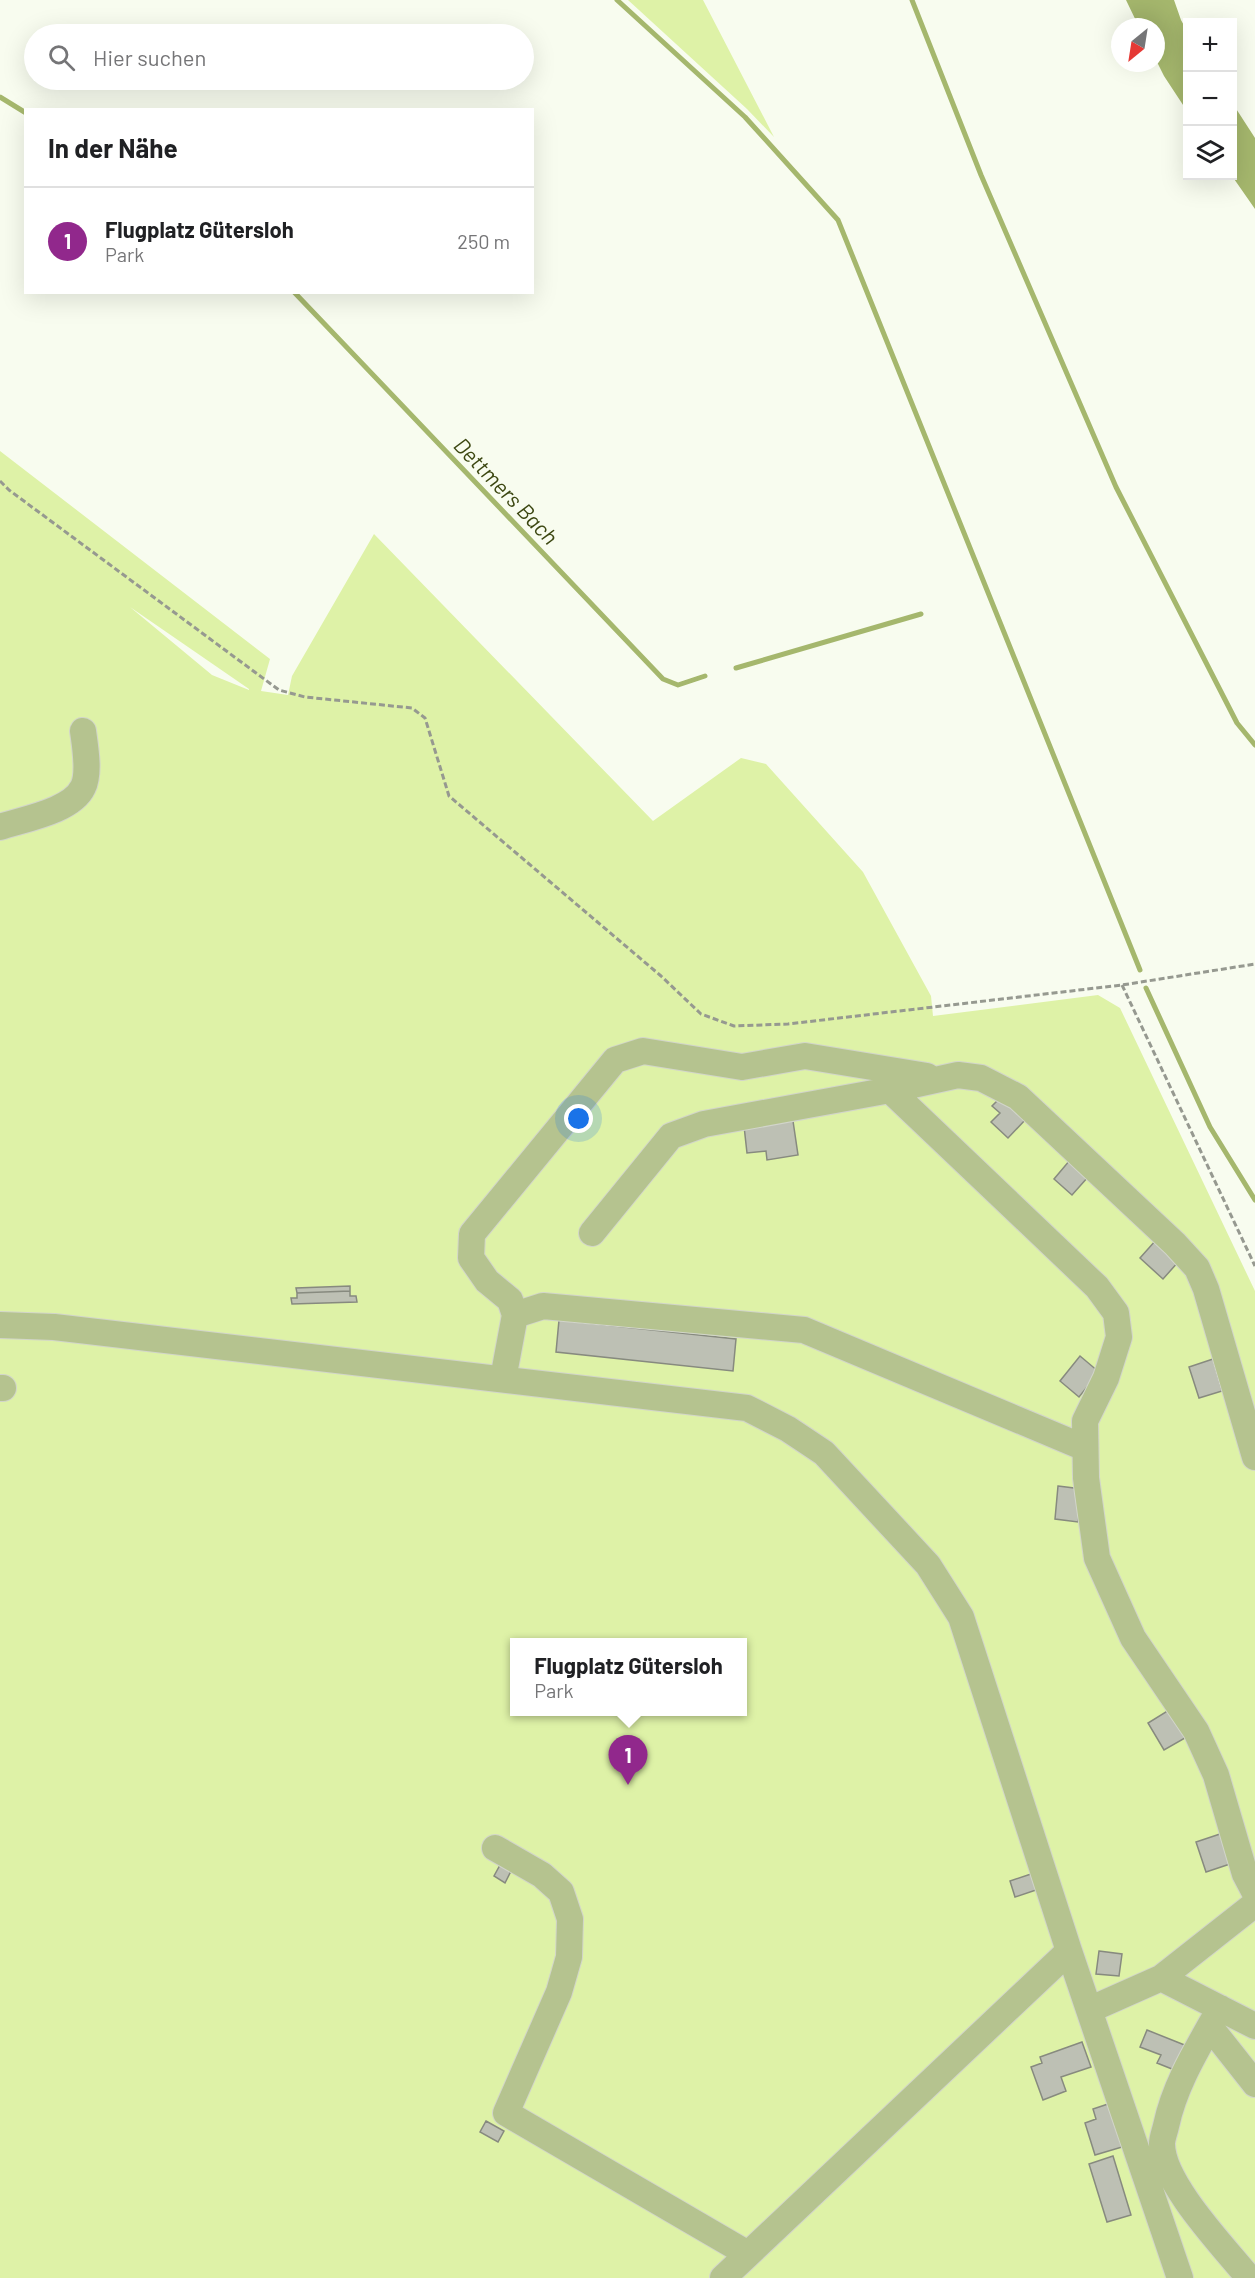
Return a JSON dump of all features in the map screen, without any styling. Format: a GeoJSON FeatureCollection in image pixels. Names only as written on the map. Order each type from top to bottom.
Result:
{"type":"FeatureCollection","features":[{"type":"Feature","properties":{"kind":"lane"},"geometry":{"type":"LineString","coordinates":[[0,827],[66,805],[83,787],[86,761],[83,731]]}},
{"type":"Feature","properties":{"kind":"lane"},"geometry":{"type":"LineString","coordinates":[[503,1379],[515,1315],[510,1300],[488,1281],[471,1258],[472,1234],[615,1060],[643,1051],[742,1067],[805,1056],[939,1078]]}},
{"type":"Feature","properties":{"kind":"lane"},"geometry":{"type":"LineString","coordinates":[[592,1233],[671,1136],[704,1124],[890,1090],[939,1078],[958,1075],[981,1078],[1018,1096],[1197,1268],[1206,1289],[1255,1457]]}},
{"type":"Feature","properties":{"kind":"lane"},"geometry":{"type":"LineString","coordinates":[[890,1090],[1096,1287],[1116,1313],[1119,1337],[1106,1378],[1085,1420],[1086,1478],[1097,1558],[1133,1638],[1196,1731],[1216,1775],[1245,1874],[1255,1893]]}},
{"type":"Feature","properties":{"kind":"lane"},"geometry":{"type":"LineString","coordinates":[[515,1315],[543,1306],[804,1330],[1085,1448]]}},
{"type":"Feature","properties":{"kind":"lane"},"geometry":{"type":"LineString","coordinates":[[0,1325],[54,1327],[747,1408],[788,1429],[824,1453],[928,1565],[961,1617],[1069,1951],[1180,2278]]}},
{"type":"Feature","properties":{"kind":"lane"},"geometry":{"type":"LineString","coordinates":[[495,1848],[542,1875],[561,1892],[570,1919],[569,1957],[560,1992],[506,2113],[748,2254]]}},
{"type":"Feature","properties":{"kind":"lane"},"geometry":{"type":"LineString","coordinates":[[1089,2010],[1161,1978],[1255,1904]]}},
{"type":"Feature","properties":{"kind":"lane"},"geometry":{"type":"LineString","coordinates":[[723,2278],[1069,1951]]}},
{"type":"Feature","properties":{"kind":"lane"},"geometry":{"type":"LineString","coordinates":[[1161,1978],[1215,2018],[1255,2084]]}},
{"type":"Feature","properties":{"kind":"lane"},"geometry":{"type":"LineString","coordinates":[[1215,2018],[1255,2026]]}},
{"type":"Feature","properties":{"kind":"lane"},"geometry":{"type":"LineString","coordinates":[[1215,2018],[1180,2081],[1162,2144],[1168,2170],[1187,2201],[1250,2277]]}},
{"type":"Feature","properties":{"kind":"path"},"geometry":{"type":"LineString","coordinates":[[0,481],[9,490],[279,690],[305,698],[412,708],[425,718],[449,796],[661,976],[701,1014],[734,1026],[788,1024],[1122,985],[1255,964]]}},
{"type":"Feature","properties":{"kind":"path"},"geometry":{"type":"LineString","coordinates":[[1122,985],[1255,1266]]}},
{"type":"Feature","properties":{"kind":"shaded area"},"geometry":{"type":"Polygon","coordinates":[[[628,0],[703,0],[774,137],[747,109],[628,0]]]}},
{"type":"Feature","properties":{"kind":"shaded area"},"geometry":{"type":"Polygon","coordinates":[[[1126,0],[1174,0],[1183,24],[1183,105],[1162,72],[1165,72],[1165,18],[1135,18],[1126,0]]]}},
{"type":"Feature","properties":{"kind":"shaded area"},"geometry":{"type":"Polygon","coordinates":[[[1237,110],[1255,138],[1255,209],[1235,180],[1237,180],[1237,110]]]}},
{"type":"Feature","properties":{"kind":"shaded area"},"geometry":{"type":"Polygon","coordinates":[[[0,451],[270,659],[261,691],[288,695],[292,676],[374,534],[653,821],[741,758],[766,764],[863,872],[931,996],[933,1016],[1098,995],[1120,1008],[1255,1291],[1255,2278],[0,2278],[0,451]],[[130,607],[212,675],[249,689],[130,607]]]}},
{"type":"Feature","properties":{"kind":"building"},"geometry":{"type":"Polygon","coordinates":[[[1003,1095],[1026,1119],[1008,1138],[991,1122],[1000,1113],[992,1106],[1003,1095]]]}},
{"type":"Feature","properties":{"kind":"building"},"geometry":{"type":"Polygon","coordinates":[[[793,1121],[798,1155],[767,1160],[766,1151],[747,1153],[744,1126],[793,1121]]]}},
{"type":"Feature","properties":{"kind":"building"},"geometry":{"type":"Polygon","coordinates":[[[1070,1160],[1088,1177],[1072,1195],[1054,1179],[1070,1160]]]}},
{"type":"Feature","properties":{"kind":"building"},"geometry":{"type":"Polygon","coordinates":[[[1156,1240],[1179,1261],[1163,1279],[1140,1258],[1156,1240]]]}},
{"type":"Feature","properties":{"kind":"building"},"geometry":{"type":"Polygon","coordinates":[[[350,1286],[350,1291],[297,1293],[296,1288],[350,1286]]]}},
{"type":"Feature","properties":{"kind":"building"},"geometry":{"type":"Polygon","coordinates":[[[350,1291],[350,1296],[356,1296],[357,1302],[292,1304],[291,1298],[297,1298],[297,1293],[350,1291]]]}},
{"type":"Feature","properties":{"kind":"building"},"geometry":{"type":"Polygon","coordinates":[[[559,1320],[736,1339],[733,1371],[556,1352],[559,1320]]]}},
{"type":"Feature","properties":{"kind":"building"},"geometry":{"type":"Polygon","coordinates":[[[1080,1356],[1099,1372],[1079,1397],[1060,1381],[1080,1356]]]}},
{"type":"Feature","properties":{"kind":"building"},"geometry":{"type":"Polygon","coordinates":[[[1213,1359],[1222,1391],[1199,1398],[1189,1367],[1213,1359]]]}},
{"type":"Feature","properties":{"kind":"building"},"geometry":{"type":"Polygon","coordinates":[[[1058,1486],[1082,1489],[1078,1522],[1055,1519],[1058,1486]]]}},
{"type":"Feature","properties":{"kind":"building"},"geometry":{"type":"Polygon","coordinates":[[[1169,1710],[1185,1738],[1164,1750],[1148,1723],[1169,1710]]]}},
{"type":"Feature","properties":{"kind":"building"},"geometry":{"type":"Polygon","coordinates":[[[1220,1834],[1230,1864],[1206,1872],[1196,1842],[1220,1834]]]}},
{"type":"Feature","properties":{"kind":"building"},"geometry":{"type":"Polygon","coordinates":[[[500,1865],[511,1871],[505,1883],[494,1876],[500,1865]]]}},
{"type":"Feature","properties":{"kind":"building"},"geometry":{"type":"Polygon","coordinates":[[[1031,1874],[1036,1890],[1015,1897],[1010,1881],[1031,1874]]]}},
{"type":"Feature","properties":{"kind":"building"},"geometry":{"type":"Polygon","coordinates":[[[1099,1951],[1122,1954],[1119,1976],[1096,1974],[1099,1951]]]}},
{"type":"Feature","properties":{"kind":"building"},"geometry":{"type":"Polygon","coordinates":[[[1147,2030],[1187,2046],[1177,2071],[1157,2063],[1161,2055],[1140,2047],[1147,2030]]]}},
{"type":"Feature","properties":{"kind":"building"},"geometry":{"type":"Polygon","coordinates":[[[1082,2042],[1091,2067],[1061,2077],[1066,2091],[1043,2100],[1031,2067],[1042,2063],[1040,2057],[1082,2042]]]}},
{"type":"Feature","properties":{"kind":"building"},"geometry":{"type":"Polygon","coordinates":[[[1108,2104],[1122,2147],[1095,2155],[1085,2123],[1096,2119],[1093,2109],[1108,2104]]]}},
{"type":"Feature","properties":{"kind":"building"},"geometry":{"type":"Polygon","coordinates":[[[486,2121],[504,2131],[498,2142],[480,2132],[486,2121]]]}},
{"type":"Feature","properties":{"kind":"building"},"geometry":{"type":"Polygon","coordinates":[[[1113,2156],[1131,2215],[1107,2222],[1089,2164],[1113,2156]]]}},
{"type":"Feature","properties":{"kind":"waterway"},"geometry":{"type":"LineString","coordinates":[[617,0],[745,117],[838,220],[1140,970]]}},
{"type":"Feature","properties":{"kind":"waterway"},"geometry":{"type":"LineString","coordinates":[[912,0],[981,175],[1116,487],[1237,723],[1255,745]]}},
{"type":"Feature","properties":{"kind":"waterway","name":"Dettmers Bach"},"geometry":{"type":"LineString","coordinates":[[0,97],[24,112]]}},
{"type":"Feature","properties":{"kind":"waterway","name":"Dettmers Bach"},"geometry":{"type":"LineString","coordinates":[[296,294],[663,679],[678,685],[705,676]]}},
{"type":"Feature","properties":{"kind":"waterway","name":"Dettmers Bach"},"geometry":{"type":"LineString","coordinates":[[736,668],[921,614]]}},
{"type":"Feature","properties":{"kind":"waterway"},"geometry":{"type":"LineString","coordinates":[[1146,988],[1210,1127],[1255,1200]]}},
{"type":"Feature","properties":{"kind":"place","name":"Flugplatz Gütersloh"},"geometry":{"type":"Point","coordinates":[628,1785]}}]}
